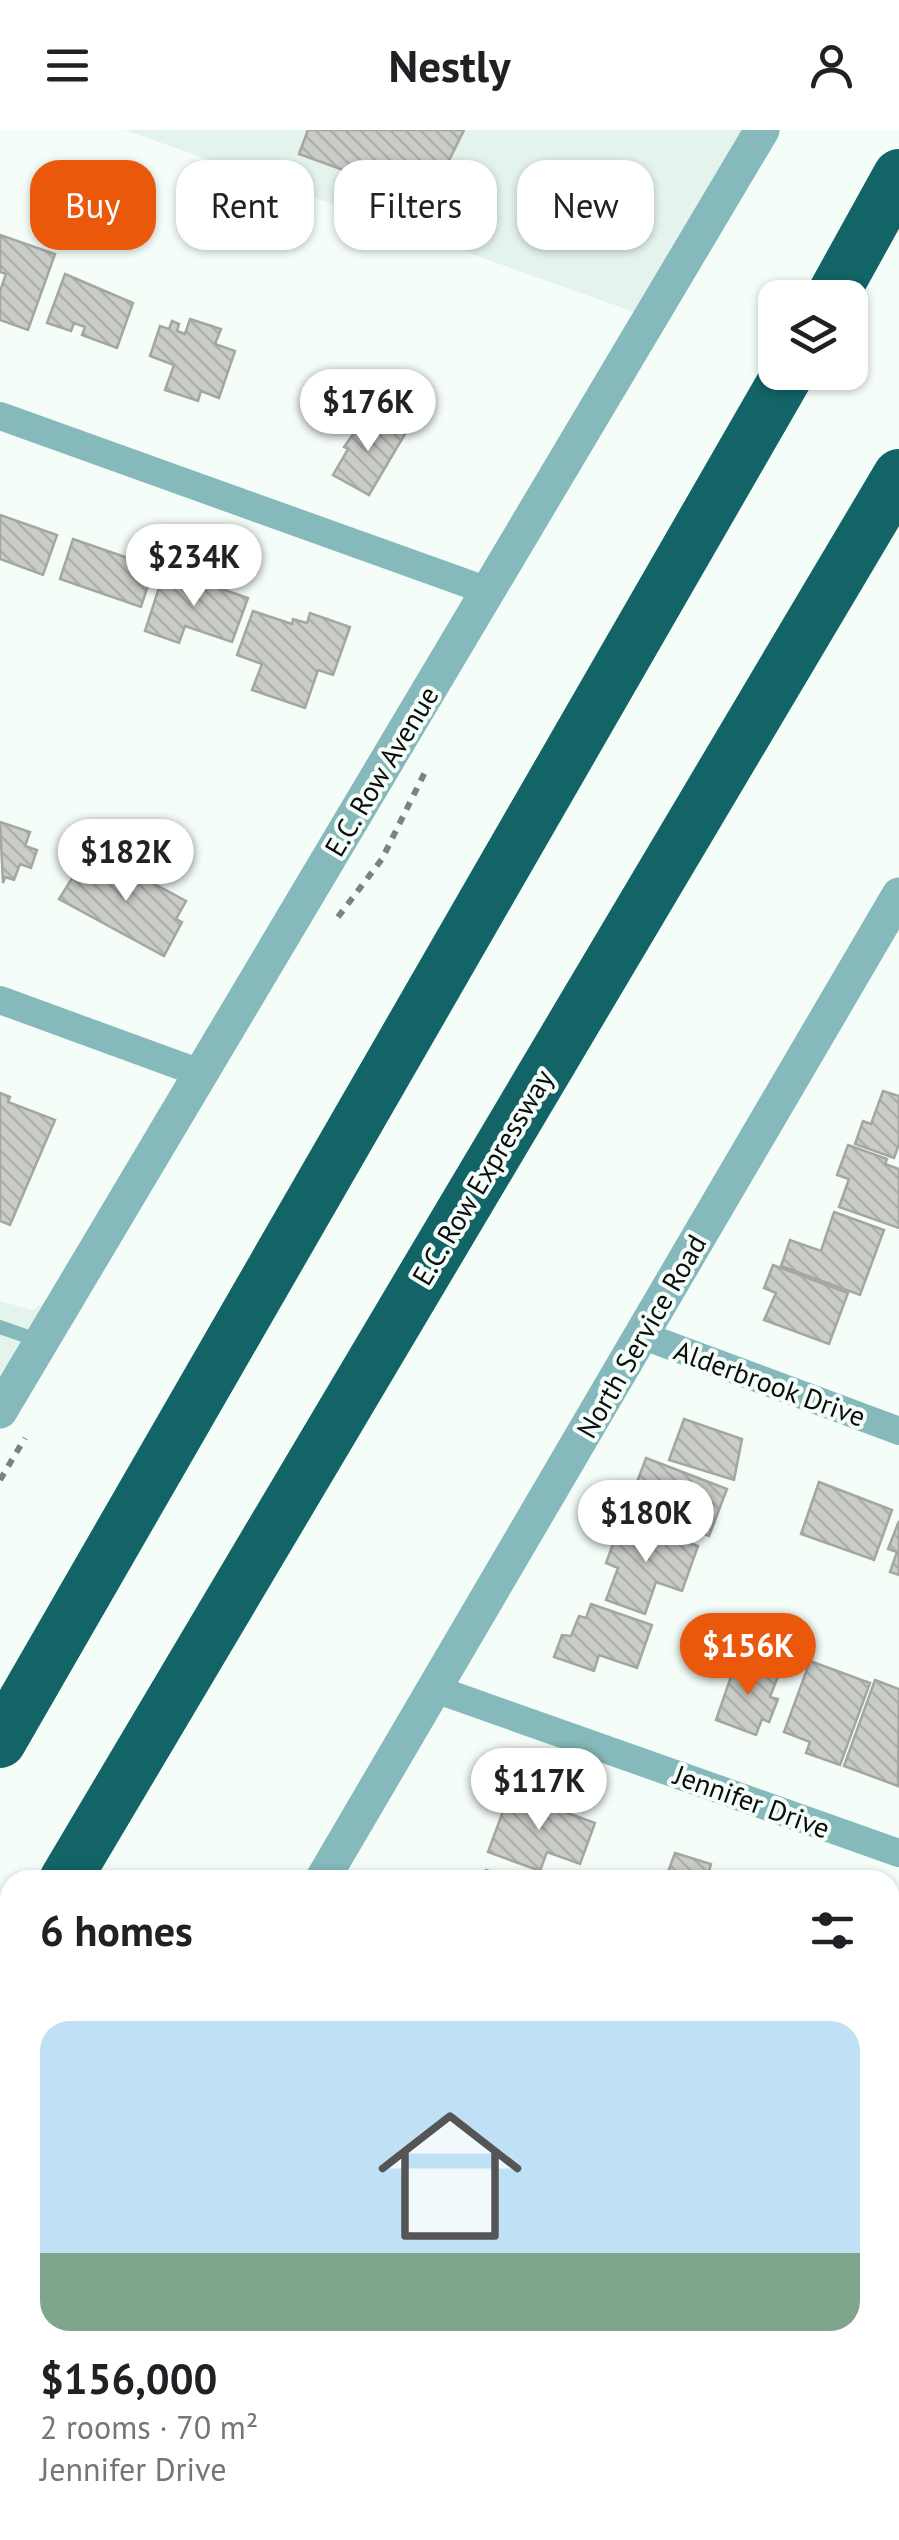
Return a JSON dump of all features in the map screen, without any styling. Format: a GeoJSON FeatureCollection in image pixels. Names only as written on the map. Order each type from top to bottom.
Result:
{"type":"FeatureCollection","features":[{"type":"Feature","properties":{"kind":"highway"},"geometry":{"type":"LineString","coordinates":[[842,280],[899,175]]}},
{"type":"Feature","properties":{"kind":"highway"},"geometry":{"type":"LineString","coordinates":[[0,1742],[779,390]]}},
{"type":"Feature","properties":{"kind":"highway","name":"E.C. Row Expressway"},"geometry":{"type":"LineString","coordinates":[[71,1870],[899,475]]}},
{"type":"Feature","properties":{"kind":"street","name":"E.C. Row Avenue"},"geometry":{"type":"LineString","coordinates":[[0,1411],[762,130]]}},
{"type":"Feature","properties":{"kind":"street"},"geometry":{"type":"LineString","coordinates":[[0,416],[488,591]]}},
{"type":"Feature","properties":{"kind":"street","name":"North Service Road"},"geometry":{"type":"LineString","coordinates":[[328,1870],[899,895]]}},
{"type":"Feature","properties":{"kind":"street"},"geometry":{"type":"LineString","coordinates":[[0,1000],[200,1074]]}},
{"type":"Feature","properties":{"kind":"street","name":"Alderbrook Drive"},"geometry":{"type":"LineString","coordinates":[[641,1335],[899,1430]]}},
{"type":"Feature","properties":{"kind":"street","name":"Jennifer Drive"},"geometry":{"type":"LineString","coordinates":[[435,1689],[899,1854]]}},
{"type":"Feature","properties":{"kind":"lane"},"geometry":{"type":"LineString","coordinates":[[0,1326],[41,1342]]}},
{"type":"Feature","properties":{"kind":"shaded area"},"geometry":{"type":"Polygon","coordinates":[[[125,130],[743,130],[634,312],[461,250],[497,250],[497,160],[334,160],[334,205],[314,198],[314,160],[209,160],[125,130]]]}},
{"type":"Feature","properties":{"kind":"shaded area"},"geometry":{"type":"Polygon","coordinates":[[[49,1300],[0,1382],[0,1301],[32,1310],[49,1300]]]}},
{"type":"Feature","properties":{"kind":"building"},"geometry":{"type":"Polygon","coordinates":[[[308,130],[464,130],[449,160],[334,160],[334,167],[299,154],[308,130]]]}},
{"type":"Feature","properties":{"kind":"building"},"geometry":{"type":"Polygon","coordinates":[[[0,235],[30,245],[30,250],[55,254],[28,330],[0,320],[0,291],[6,274],[0,272],[0,235]]]}},
{"type":"Feature","properties":{"kind":"building"},"geometry":{"type":"Polygon","coordinates":[[[65,274],[133,303],[117,348],[82,335],[85,327],[74,323],[71,331],[47,323],[65,274]]]}},
{"type":"Feature","properties":{"kind":"building"},"geometry":{"type":"Polygon","coordinates":[[[190,319],[221,329],[215,344],[235,351],[219,398],[201,391],[198,401],[165,390],[174,365],[150,356],[160,326],[169,329],[172,321],[179,324],[177,331],[185,334],[190,319]]]}},
{"type":"Feature","properties":{"kind":"building"},"geometry":{"type":"Polygon","coordinates":[[[368,413],[405,434],[369,495],[333,475],[348,449],[344,447],[368,413]]]}},
{"type":"Feature","properties":{"kind":"building"},"geometry":{"type":"Polygon","coordinates":[[[0,515],[57,535],[43,575],[0,559],[0,515]]]}},
{"type":"Feature","properties":{"kind":"building"},"geometry":{"type":"Polygon","coordinates":[[[73,539],[154,567],[141,607],[60,579],[73,539]]]}},
{"type":"Feature","properties":{"kind":"building"},"geometry":{"type":"Polygon","coordinates":[[[165,569],[248,598],[232,642],[185,626],[179,643],[145,631],[165,569]]]}},
{"type":"Feature","properties":{"kind":"building"},"geometry":{"type":"Polygon","coordinates":[[[253,611],[292,624],[293,619],[307,623],[310,613],[350,627],[333,675],[318,670],[305,708],[252,690],[262,664],[237,655],[253,611]]]}},
{"type":"Feature","properties":{"kind":"building"},"geometry":{"type":"Polygon","coordinates":[[[0,822],[30,832],[25,846],[37,850],[31,868],[20,864],[14,880],[5,877],[3,883],[0,822]]]}},
{"type":"Feature","properties":{"kind":"building"},"geometry":{"type":"Polygon","coordinates":[[[88,853],[103,861],[96,874],[113,883],[121,866],[186,901],[176,919],[182,922],[164,956],[59,899],[88,853]]]}},
{"type":"Feature","properties":{"kind":"building"},"geometry":{"type":"Polygon","coordinates":[[[883,1091],[899,1096],[899,1144],[894,1158],[855,1144],[863,1121],[871,1124],[883,1091]]]}},
{"type":"Feature","properties":{"kind":"building"},"geometry":{"type":"Polygon","coordinates":[[[0,1093],[10,1097],[8,1102],[55,1120],[10,1225],[0,1221],[0,1093]]]}},
{"type":"Feature","properties":{"kind":"building"},"geometry":{"type":"Polygon","coordinates":[[[848,1145],[887,1159],[885,1164],[899,1169],[899,1228],[839,1207],[849,1179],[837,1175],[848,1145]]]}},
{"type":"Feature","properties":{"kind":"building"},"geometry":{"type":"Polygon","coordinates":[[[834,1212],[884,1230],[860,1295],[781,1266],[790,1240],[821,1251],[834,1212]]]}},
{"type":"Feature","properties":{"kind":"building"},"geometry":{"type":"Polygon","coordinates":[[[773,1265],[848,1293],[829,1344],[764,1320],[776,1293],[764,1288],[773,1265]]]}},
{"type":"Feature","properties":{"kind":"building"},"geometry":{"type":"Polygon","coordinates":[[[684,1419],[742,1439],[734,1480],[669,1460],[684,1419]]]}},
{"type":"Feature","properties":{"kind":"building"},"geometry":{"type":"Polygon","coordinates":[[[646,1458],[727,1489],[709,1536],[635,1508],[640,1492],[634,1490],[646,1458]]]}},
{"type":"Feature","properties":{"kind":"building"},"geometry":{"type":"Polygon","coordinates":[[[819,1482],[892,1510],[874,1560],[801,1534],[819,1482]]]}},
{"type":"Feature","properties":{"kind":"building"},"geometry":{"type":"Polygon","coordinates":[[[622,1519],[698,1546],[682,1591],[656,1582],[645,1614],[606,1600],[618,1568],[606,1563],[622,1519]]]}},
{"type":"Feature","properties":{"kind":"building"},"geometry":{"type":"Polygon","coordinates":[[[899,1521],[899,1575],[890,1572],[897,1552],[888,1549],[899,1521]]]}},
{"type":"Feature","properties":{"kind":"building"},"geometry":{"type":"Polygon","coordinates":[[[591,1604],[652,1625],[637,1668],[599,1655],[594,1671],[554,1657],[562,1635],[571,1636],[579,1616],[586,1618],[591,1604]]]}},
{"type":"Feature","properties":{"kind":"building"},"geometry":{"type":"Polygon","coordinates":[[[737,1659],[779,1674],[770,1697],[778,1699],[769,1722],[762,1719],[756,1735],[716,1720],[737,1659]]]}},
{"type":"Feature","properties":{"kind":"building"},"geometry":{"type":"Polygon","coordinates":[[[810,1661],[870,1683],[840,1765],[806,1753],[810,1742],[784,1732],[810,1661]]]}},
{"type":"Feature","properties":{"kind":"building"},"geometry":{"type":"Polygon","coordinates":[[[875,1680],[899,1689],[898,1786],[844,1766],[875,1680]]]}},
{"type":"Feature","properties":{"kind":"building"},"geometry":{"type":"Polygon","coordinates":[[[510,1792],[595,1823],[580,1864],[547,1852],[537,1870],[488,1852],[510,1792]]]}},
{"type":"Feature","properties":{"kind":"building"},"geometry":{"type":"Polygon","coordinates":[[[675,1853],[711,1864],[709,1870],[669,1870],[675,1853]]]}}]}
